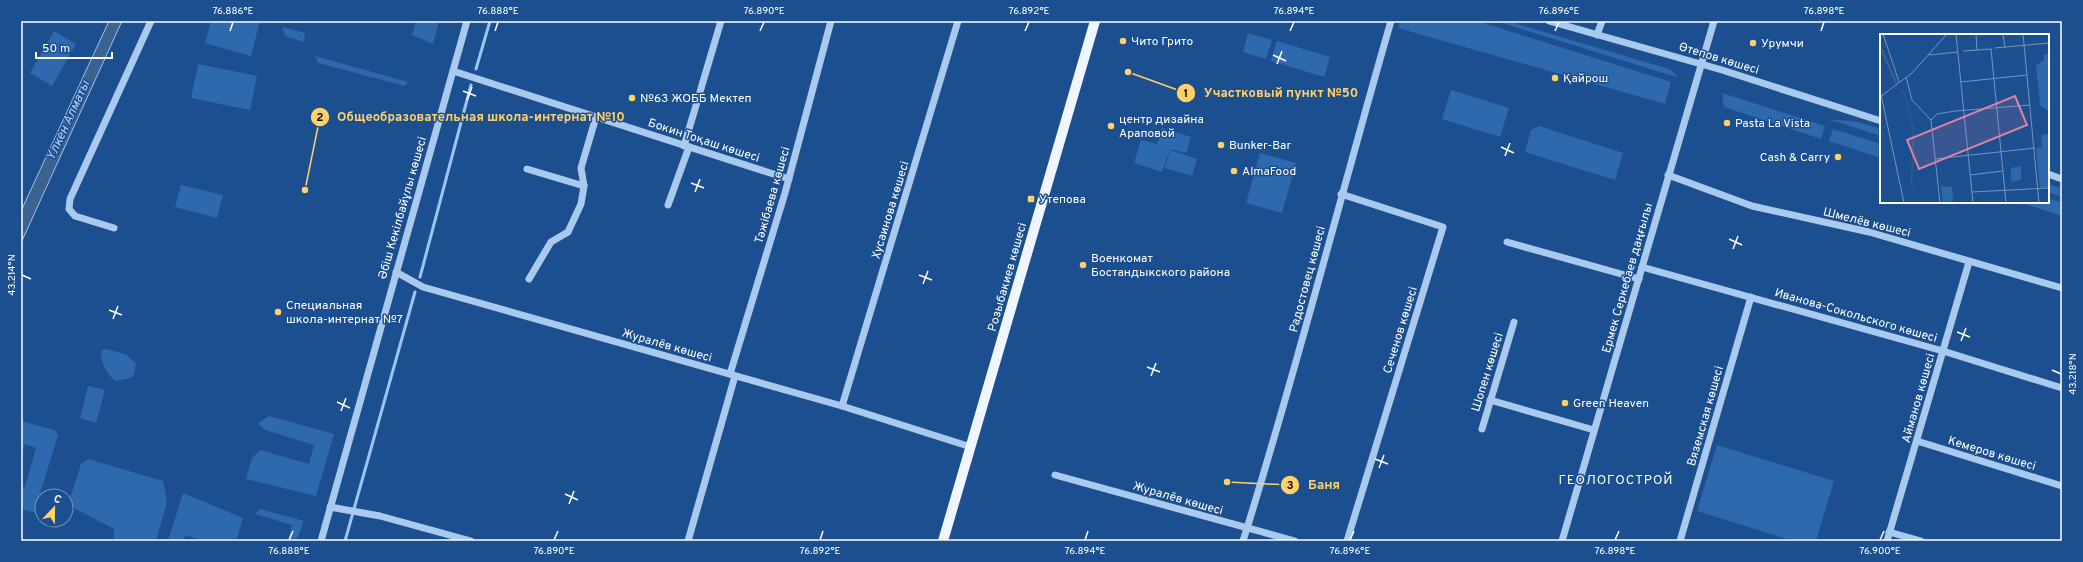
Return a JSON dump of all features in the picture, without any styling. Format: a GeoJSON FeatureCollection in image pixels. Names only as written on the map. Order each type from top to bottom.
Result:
{"type":"FeatureCollection","features":[{"type":"Feature","properties":{"kind":"main road","name":"Розыбакиев көшесі"},"geometry":{"type":"LineString","coordinates":[[943,541],[1095,21]]}},
{"type":"Feature","properties":{"kind":"street"},"geometry":{"type":"LineString","coordinates":[[114,228],[75,216],[68,209],[70,198],[151,21]]}},
{"type":"Feature","properties":{"kind":"street","name":"Әбіш Кекілбайұлы көшесі"},"geometry":{"type":"LineString","coordinates":[[321,541],[467,21]]}},
{"type":"Feature","properties":{"kind":"street"},"geometry":{"type":"LineString","coordinates":[[668,205],[687,147],[721,21]]}},
{"type":"Feature","properties":{"kind":"street","name":"Тәжібаева көшесі"},"geometry":{"type":"LineString","coordinates":[[688,541],[732,375],[789,179],[831,21]]}},
{"type":"Feature","properties":{"kind":"street","name":"Хусаинова көшесі"},"geometry":{"type":"LineString","coordinates":[[842,406],[958,21]]}},
{"type":"Feature","properties":{"kind":"street","name":"Радостовец көшесі"},"geometry":{"type":"LineString","coordinates":[[1243,541],[1284,408],[1326,239],[1341,194],[1352,149],[1391,21]]}},
{"type":"Feature","properties":{"kind":"street","name":"Өтепов көшесі"},"geometry":{"type":"LineString","coordinates":[[1549,21],[1701,64],[1880,120]]}},
{"type":"Feature","properties":{"kind":"street"},"geometry":{"type":"LineString","coordinates":[[1597,35],[1602,21]]}},
{"type":"Feature","properties":{"kind":"street","name":"Ермек Серкебаев даңғылы"},"geometry":{"type":"LineString","coordinates":[[1562,541],[1714,21]]}},
{"type":"Feature","properties":{"kind":"street","name":"Бокин Тоқаш көшесі"},"geometry":{"type":"LineString","coordinates":[[453,71],[789,179]]}},
{"type":"Feature","properties":{"kind":"street"},"geometry":{"type":"LineString","coordinates":[[529,279],[551,242],[568,232],[581,204],[584,186],[581,168],[596,117]]}},
{"type":"Feature","properties":{"kind":"street"},"geometry":{"type":"LineString","coordinates":[[527,169],[584,186]]}},
{"type":"Feature","properties":{"kind":"street"},"geometry":{"type":"LineString","coordinates":[[2049,174],[2062,179]]}},
{"type":"Feature","properties":{"kind":"street","name":"Шмелёв көшесі"},"geometry":{"type":"LineString","coordinates":[[1668,175],[1752,206],[1869,232],[2062,288]]}},
{"type":"Feature","properties":{"kind":"street","name":"Сеченов көшесі"},"geometry":{"type":"LineString","coordinates":[[1341,194],[1443,227],[1347,541]]}},
{"type":"Feature","properties":{"kind":"street"},"geometry":{"type":"LineString","coordinates":[[1506,242],[1639,279]]}},
{"type":"Feature","properties":{"kind":"street","name":"Айманов көшесі"},"geometry":{"type":"LineString","coordinates":[[1887,541],[1969,262]]}},
{"type":"Feature","properties":{"kind":"street","name":"Иванова-Сокольского көшесі"},"geometry":{"type":"LineString","coordinates":[[1642,267],[1943,351],[2062,388]]}},
{"type":"Feature","properties":{"kind":"street","name":"Журалёв көшесі"},"geometry":{"type":"LineString","coordinates":[[396,272],[423,287],[842,406],[971,447]]}},
{"type":"Feature","properties":{"kind":"street","name":"Вяземская көшесі"},"geometry":{"type":"LineString","coordinates":[[1680,541],[1751,298]]}},
{"type":"Feature","properties":{"kind":"street","name":"Шопен көшесі"},"geometry":{"type":"LineString","coordinates":[[1482,429],[1514,322]]}},
{"type":"Feature","properties":{"kind":"street"},"geometry":{"type":"LineString","coordinates":[[1490,400],[1594,430]]}},
{"type":"Feature","properties":{"kind":"street","name":"Кемеров көшесі"},"geometry":{"type":"LineString","coordinates":[[1917,442],[2062,486]]}},
{"type":"Feature","properties":{"kind":"street","name":"Журалёв көшесі"},"geometry":{"type":"LineString","coordinates":[[1055,475],[1295,541]]}},
{"type":"Feature","properties":{"kind":"street"},"geometry":{"type":"LineString","coordinates":[[330,507],[353,511],[471,541]]}},
{"type":"Feature","properties":{"kind":"street"},"geometry":{"type":"LineString","coordinates":[[1889,532],[1921,541]]}},
{"type":"Feature","properties":{"kind":"shaded area"},"geometry":{"type":"Polygon","coordinates":[[[211,21],[260,21],[251,56],[205,43],[211,21]]]}},
{"type":"Feature","properties":{"kind":"shaded area"},"geometry":{"type":"Polygon","coordinates":[[[416,21],[439,21],[433,44],[412,35],[416,21]]]}},
{"type":"Feature","properties":{"kind":"shaded area"},"geometry":{"type":"Polygon","coordinates":[[[1400,21],[1477,21],[1671,82],[1665,104],[1398,28],[1400,21]]]}},
{"type":"Feature","properties":{"kind":"shaded area"},"geometry":{"type":"Polygon","coordinates":[[[1496,21],[1507,21],[1669,69],[1677,75],[1676,77],[1496,21]]]}},
{"type":"Feature","properties":{"kind":"shaded area"},"geometry":{"type":"Polygon","coordinates":[[[282,27],[305,33],[304,42],[285,36],[282,27]]]}},
{"type":"Feature","properties":{"kind":"shaded area"},"geometry":{"type":"Polygon","coordinates":[[[54,31],[76,44],[52,86],[30,73],[54,31]]]}},
{"type":"Feature","properties":{"kind":"shaded area"},"geometry":{"type":"Polygon","coordinates":[[[1248,33],[1272,40],[1266,59],[1243,52],[1248,33]]]}},
{"type":"Feature","properties":{"kind":"shaded area"},"geometry":{"type":"Polygon","coordinates":[[[1277,41],[1330,57],[1324,77],[1271,61],[1277,41]]]}},
{"type":"Feature","properties":{"kind":"shaded area"},"geometry":{"type":"Polygon","coordinates":[[[315,56],[408,82],[405,86],[318,63],[315,56]]]}},
{"type":"Feature","properties":{"kind":"shaded area"},"geometry":{"type":"Polygon","coordinates":[[[198,64],[257,76],[250,110],[191,98],[198,64]]]}},
{"type":"Feature","properties":{"kind":"shaded area"},"geometry":{"type":"Polygon","coordinates":[[[1451,90],[1509,108],[1500,137],[1442,119],[1451,90]]]}},
{"type":"Feature","properties":{"kind":"shaded area"},"geometry":{"type":"Polygon","coordinates":[[[1722,93],[1825,126],[1821,139],[1724,107],[1722,93]]]}},
{"type":"Feature","properties":{"kind":"shaded area"},"geometry":{"type":"Polygon","coordinates":[[[1828,119],[1858,122],[1880,129],[1880,136],[1828,119]]]}},
{"type":"Feature","properties":{"kind":"shaded area"},"geometry":{"type":"Polygon","coordinates":[[[1539,126],[1623,153],[1615,180],[1525,152],[1531,130],[1539,126]]]}},
{"type":"Feature","properties":{"kind":"shaded area"},"geometry":{"type":"Polygon","coordinates":[[[1162,128],[1191,137],[1186,153],[1170,149],[1162,172],[1134,163],[1141,140],[1157,144],[1162,128]]]}},
{"type":"Feature","properties":{"kind":"shaded area"},"geometry":{"type":"Polygon","coordinates":[[[1833,129],[1880,144],[1880,158],[1829,141],[1833,129]]]}},
{"type":"Feature","properties":{"kind":"shaded area"},"geometry":{"type":"Polygon","coordinates":[[[1170,150],[1197,159],[1192,176],[1165,168],[1170,150]]]}},
{"type":"Feature","properties":{"kind":"shaded area"},"geometry":{"type":"Polygon","coordinates":[[[1260,153],[1296,163],[1282,213],[1246,203],[1260,153]]]}},
{"type":"Feature","properties":{"kind":"shaded area"},"geometry":{"type":"Polygon","coordinates":[[[2049,184],[2062,188],[2062,197],[2049,192],[2049,184]]]}},
{"type":"Feature","properties":{"kind":"shaded area"},"geometry":{"type":"Polygon","coordinates":[[[181,185],[223,195],[217,218],[175,207],[181,185]]]}},
{"type":"Feature","properties":{"kind":"shaded area"},"geometry":{"type":"Polygon","coordinates":[[[2049,198],[2062,203],[2062,216],[2022,203],[2049,203],[2049,198]]]}},
{"type":"Feature","properties":{"kind":"shaded area"},"geometry":{"type":"Polygon","coordinates":[[[106,349],[125,354],[136,363],[134,375],[130,378],[115,381],[109,375],[103,364],[101,351],[106,349]]]}},
{"type":"Feature","properties":{"kind":"shaded area"},"geometry":{"type":"Polygon","coordinates":[[[88,386],[105,390],[96,423],[80,418],[88,386]]]}},
{"type":"Feature","properties":{"kind":"shaded area"},"geometry":{"type":"Polygon","coordinates":[[[269,416],[334,434],[316,496],[246,479],[252,458],[260,450],[309,464],[314,445],[265,430],[258,423],[269,416]]]}},
{"type":"Feature","properties":{"kind":"shaded area"},"geometry":{"type":"Polygon","coordinates":[[[21,421],[54,430],[58,435],[42,488],[34,488],[34,513],[21,509],[21,486],[25,487],[36,448],[25,444],[21,457],[21,421]]]}},
{"type":"Feature","properties":{"kind":"shaded area"},"geometry":{"type":"Polygon","coordinates":[[[1717,445],[1834,481],[1816,541],[1793,541],[1697,511],[1717,445]]]}},
{"type":"Feature","properties":{"kind":"shaded area"},"geometry":{"type":"Polygon","coordinates":[[[88,459],[163,481],[167,502],[156,541],[114,541],[114,529],[74,508],[73,488],[81,464],[88,459]]]}},
{"type":"Feature","properties":{"kind":"shaded area"},"geometry":{"type":"Polygon","coordinates":[[[183,493],[243,518],[236,541],[205,541],[185,535],[183,541],[168,541],[183,493]]]}},
{"type":"Feature","properties":{"kind":"shaded area"},"geometry":{"type":"Polygon","coordinates":[[[260,509],[304,521],[296,541],[288,541],[292,525],[255,514],[260,509]]]}},
{"type":"Feature","properties":{"kind":"water","name":"Үлкен Алматы"},"geometry":{"type":"Polygon","coordinates":[[[109,21],[122,21],[21,243],[21,211],[109,21]]]}},
{"type":"Feature","properties":{"kind":"waterway"},"geometry":{"type":"LineString","coordinates":[[476,69],[490,21]]}},
{"type":"Feature","properties":{"kind":"waterway"},"geometry":{"type":"LineString","coordinates":[[420,277],[471,85]]}},
{"type":"Feature","properties":{"kind":"waterway"},"geometry":{"type":"LineString","coordinates":[[345,541],[415,292]]}},
{"type":"Feature","properties":{"kind":"place","name":"Чито Грито"},"geometry":{"type":"Point","coordinates":[1123,41]}},
{"type":"Feature","properties":{"kind":"place","name":"Урумчи"},"geometry":{"type":"Point","coordinates":[1753,43]}},
{"type":"Feature","properties":{"kind":"place","name":"Участковый пункт №50"},"geometry":{"type":"Point","coordinates":[1128,72]}},
{"type":"Feature","properties":{"kind":"place","name":"Қайрош"},"geometry":{"type":"Point","coordinates":[1555,78]}},
{"type":"Feature","properties":{"kind":"place","name":"№63 ЖОББ Мектеп"},"geometry":{"type":"Point","coordinates":[632,98]}},
{"type":"Feature","properties":{"kind":"place","name":"Pasta La Vista"},"geometry":{"type":"Point","coordinates":[1727,123]}},
{"type":"Feature","properties":{"kind":"place","name":"центр дизайна Араповой"},"geometry":{"type":"Point","coordinates":[1111,126]}},
{"type":"Feature","properties":{"kind":"place","name":"Bunker-Bar"},"geometry":{"type":"Point","coordinates":[1221,145]}},
{"type":"Feature","properties":{"kind":"place","name":"Cash & Carry"},"geometry":{"type":"Point","coordinates":[1838,157]}},
{"type":"Feature","properties":{"kind":"place","name":"AlmaFood"},"geometry":{"type":"Point","coordinates":[1234,171]}},
{"type":"Feature","properties":{"kind":"place","name":"Общеобразовательная школа-интернат №10"},"geometry":{"type":"Point","coordinates":[305,190]}},
{"type":"Feature","properties":{"kind":"place","name":"Утепова"},"geometry":{"type":"Point","coordinates":[1031,199]}},
{"type":"Feature","properties":{"kind":"place","name":"Военкомат Бостандыкского района"},"geometry":{"type":"Point","coordinates":[1083,265]}},
{"type":"Feature","properties":{"kind":"place","name":"Специальная школа-интернат №7"},"geometry":{"type":"Point","coordinates":[278,312]}},
{"type":"Feature","properties":{"kind":"place","name":"Green Heaven"},"geometry":{"type":"Point","coordinates":[1565,403]}},
{"type":"Feature","properties":{"kind":"place","name":"Баня"},"geometry":{"type":"Point","coordinates":[1227,482]}},
{"type":"Feature","properties":{"kind":"district","name":"ГЕОЛОГОСТРОЙ"},"geometry":{"type":"Point","coordinates":[1616,479]}}]}
